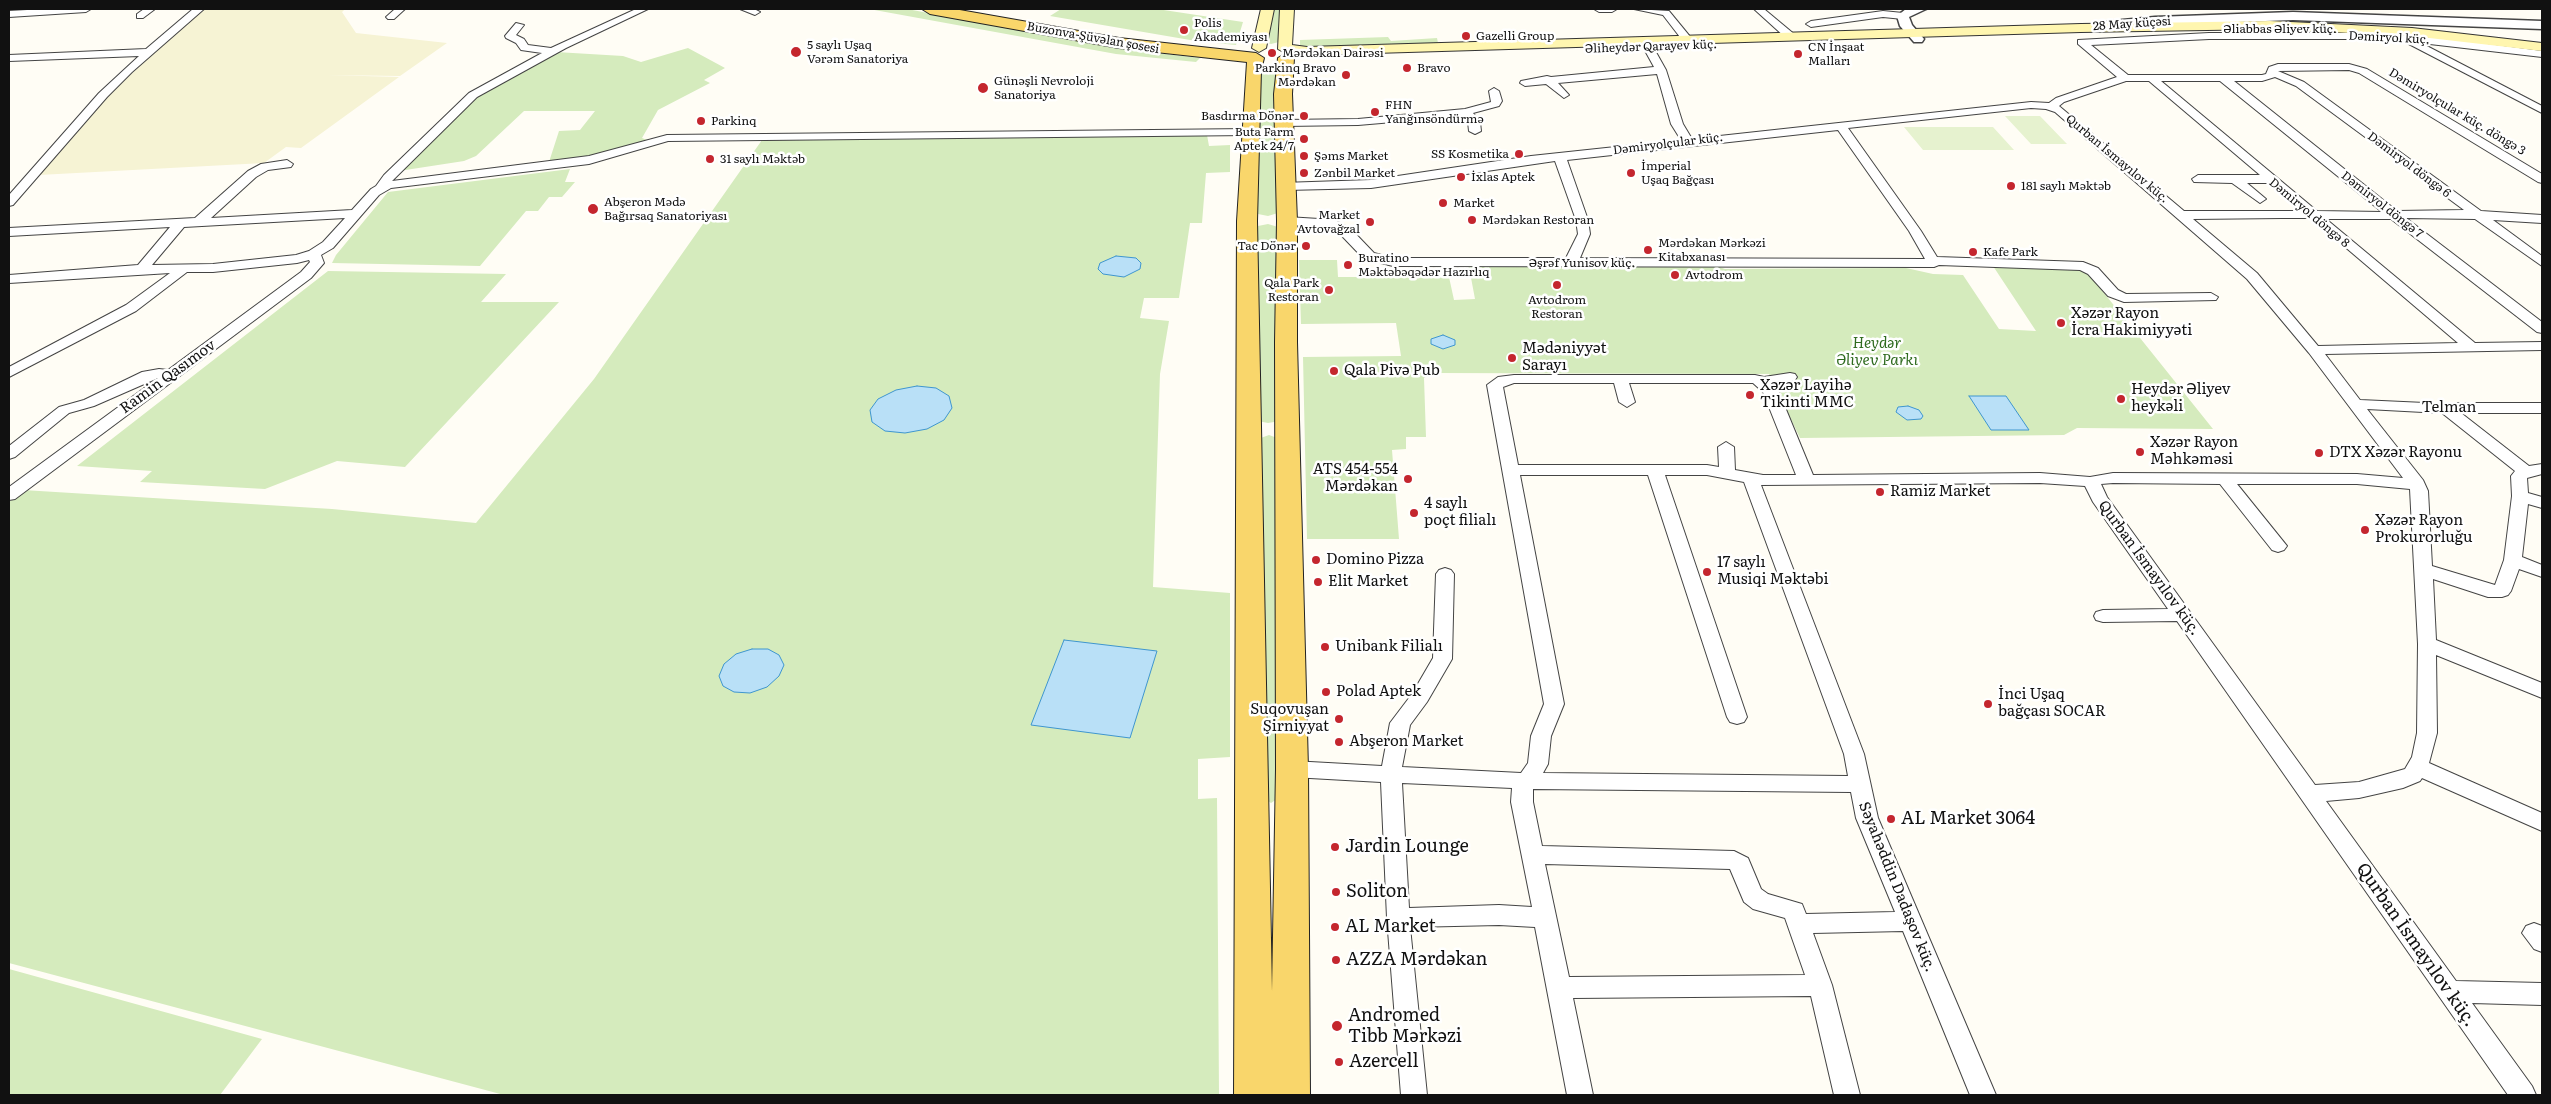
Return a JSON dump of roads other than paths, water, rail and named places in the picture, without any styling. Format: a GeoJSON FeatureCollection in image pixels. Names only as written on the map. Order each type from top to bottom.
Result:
{"type":"FeatureCollection","features":[{"type":"Feature","properties":{"kind":"main road","name":"Buzonva-Şüvəlan şosesi"},"geometry":{"type":"LineString","coordinates":[[930,9],[1119,43],[1258,53]]}},
{"type":"Feature","properties":{"kind":"main road"},"geometry":{"type":"LineString","coordinates":[[963,9],[1160,43],[1258,53],[1271,61],[1286,53]]}},
{"type":"Feature","properties":{"kind":"main road"},"geometry":{"type":"LineString","coordinates":[[1254,1095],[1247,221],[1252,70],[1258,53],[1260,35],[1267,9]]}},
{"type":"Feature","properties":{"kind":"main road"},"geometry":{"type":"LineString","coordinates":[[1287,9],[1284,127],[1287,221],[1286,342],[1289,429],[1292,769],[1290,1095]]}},
{"type":"Feature","properties":{"kind":"main road","name":"Dəmiryol küç."},"geometry":{"type":"LineString","coordinates":[[2082,28],[2161,24],[2345,27],[2444,34],[2542,48]]}},
{"type":"Feature","properties":{"kind":"main road"},"geometry":{"type":"LineString","coordinates":[[2016,36],[2082,28]]}},
{"type":"Feature","properties":{"kind":"main road","name":"Əliheydər Qarayev küç."},"geometry":{"type":"LineString","coordinates":[[1915,36],[2082,28]]}},
{"type":"Feature","properties":{"kind":"main road","name":"Əliabbas Əliyev küç."},"geometry":{"type":"LineString","coordinates":[[2016,36],[2298,28],[2414,33],[2542,48]]}},
{"type":"Feature","properties":{"kind":"main road","name":"Əliheydər Qarayev küç."},"geometry":{"type":"LineString","coordinates":[[1476,49],[1687,39],[2016,36]]}},
{"type":"Feature","properties":{"kind":"main road","name":"Əliheydər Qarayev küç."},"geometry":{"type":"LineString","coordinates":[[1286,53],[1648,48],[1796,38]]}},
{"type":"Feature","properties":{"kind":"main road"},"geometry":{"type":"LineString","coordinates":[[1250,132],[1284,127]]}},
{"type":"Feature","properties":{"kind":"main road"},"geometry":{"type":"LineString","coordinates":[[1247,221],[1287,221]]}},
{"type":"Feature","properties":{"kind":"main road"},"geometry":{"type":"LineString","coordinates":[[1249,430],[1289,429]]}},
{"type":"Feature","properties":{"kind":"main road"},"geometry":{"type":"LineString","coordinates":[[1253,814],[1292,814]]}},
{"type":"Feature","properties":{"kind":"street"},"geometry":{"type":"LineString","coordinates":[[9,14],[86,9]]}},
{"type":"Feature","properties":{"kind":"street"},"geometry":{"type":"LineString","coordinates":[[140,16],[150,9]]}},
{"type":"Feature","properties":{"kind":"street"},"geometry":{"type":"LineString","coordinates":[[9,202],[86,113],[128,70],[199,9]]}},
{"type":"Feature","properties":{"kind":"street"},"geometry":{"type":"LineString","coordinates":[[391,17],[400,9]]}},
{"type":"Feature","properties":{"kind":"street"},"geometry":{"type":"LineString","coordinates":[[382,187],[388,178],[473,95],[552,51],[638,9]]}},
{"type":"Feature","properties":{"kind":"street"},"geometry":{"type":"LineString","coordinates":[[1599,9],[1612,9]]}},
{"type":"Feature","properties":{"kind":"street"},"geometry":{"type":"LineString","coordinates":[[1639,9],[1666,14],[1687,39]]}},
{"type":"Feature","properties":{"kind":"street"},"geometry":{"type":"LineString","coordinates":[[1760,9],[1796,38]]}},
{"type":"Feature","properties":{"kind":"street"},"geometry":{"type":"LineString","coordinates":[[1825,9],[1840,21]]}},
{"type":"Feature","properties":{"kind":"street"},"geometry":{"type":"LineString","coordinates":[[1811,24],[1920,9]]}},
{"type":"Feature","properties":{"kind":"street"},"geometry":{"type":"LineString","coordinates":[[1903,12],[1906,26],[1915,36]]}},
{"type":"Feature","properties":{"kind":"street","name":"28 May küçəsi"},"geometry":{"type":"LineString","coordinates":[[2161,24],[2299,16],[2542,25]]}},
{"type":"Feature","properties":{"kind":"street"},"geometry":{"type":"LineString","coordinates":[[519,25],[510,36],[520,42],[525,48],[552,51]]}},
{"type":"Feature","properties":{"kind":"street","name":"Dəmiryol küç."},"geometry":{"type":"LineString","coordinates":[[2125,78],[2082,42],[2261,35],[2407,38],[2542,54]]}},
{"type":"Feature","properties":{"kind":"street"},"geometry":{"type":"LineString","coordinates":[[2407,38],[2542,110]]}},
{"type":"Feature","properties":{"kind":"street"},"geometry":{"type":"LineString","coordinates":[[1648,48],[1661,70],[1676,124],[1688,142]]}},
{"type":"Feature","properties":{"kind":"street"},"geometry":{"type":"LineString","coordinates":[[9,58],[149,52]]}},
{"type":"Feature","properties":{"kind":"street","name":"Dəmiryolçular küç. döngə 3"},"geometry":{"type":"LineString","coordinates":[[2274,74],[2273,70],[2278,67],[2358,69],[2542,179]]}},
{"type":"Feature","properties":{"kind":"street"},"geometry":{"type":"LineString","coordinates":[[1525,83],[1547,79],[1661,70]]}},
{"type":"Feature","properties":{"kind":"street"},"geometry":{"type":"LineString","coordinates":[[2051,107],[2060,100],[2107,82],[2125,78],[2262,78],[2274,74]]}},
{"type":"Feature","properties":{"kind":"street","name":"Dəmiryol döngə 6"},"geometry":{"type":"LineString","coordinates":[[2274,74],[2300,84],[2542,262]]}},
{"type":"Feature","properties":{"kind":"street","name":"Dəmiryol döngə 8"},"geometry":{"type":"LineString","coordinates":[[2150,77],[2269,179],[2470,346]]}},
{"type":"Feature","properties":{"kind":"street","name":"Dəmiryol döngə 7"},"geometry":{"type":"LineString","coordinates":[[2223,78],[2394,215],[2542,329]]}},
{"type":"Feature","properties":{"kind":"street"},"geometry":{"type":"LineString","coordinates":[[1547,79],[1564,95]]}},
{"type":"Feature","properties":{"kind":"street"},"geometry":{"type":"LineString","coordinates":[[1284,127],[1466,112],[1495,104],[1497,101],[1494,91]]}},
{"type":"Feature","properties":{"kind":"street","name":"Dəmiryolçular küç."},"geometry":{"type":"LineString","coordinates":[[1286,186],[1371,184],[1560,157],[1688,142],[2031,105],[2051,107]]}},
{"type":"Feature","properties":{"kind":"street","name":"Qurban İsmayılov küç."},"geometry":{"type":"LineString","coordinates":[[2051,107],[2065,114],[2247,271],[2314,350],[2416,484],[2422,499],[2427,644],[2427,733],[2418,767]]}},
{"type":"Feature","properties":{"kind":"street"},"geometry":{"type":"LineString","coordinates":[[1466,112],[1474,122],[1475,131]]}},
{"type":"Feature","properties":{"kind":"street"},"geometry":{"type":"LineString","coordinates":[[1841,126],[1935,261]]}},
{"type":"Feature","properties":{"kind":"street"},"geometry":{"type":"LineString","coordinates":[[9,279],[142,269],[182,270],[278,262],[314,254],[332,241],[375,192],[382,187],[396,183],[601,158],[673,138],[1250,132]]}},
{"type":"Feature","properties":{"kind":"street"},"geometry":{"type":"LineString","coordinates":[[1560,157],[1580,212],[1584,234],[1570,263]]}},
{"type":"Feature","properties":{"kind":"street"},"geometry":{"type":"LineString","coordinates":[[199,222],[252,174],[265,167],[287,164]]}},
{"type":"Feature","properties":{"kind":"street"},"geometry":{"type":"LineString","coordinates":[[2198,179],[2269,179]]}},
{"type":"Feature","properties":{"kind":"street"},"geometry":{"type":"LineString","coordinates":[[2235,179],[2260,199]]}},
{"type":"Feature","properties":{"kind":"street"},"geometry":{"type":"LineString","coordinates":[[2184,215],[2394,215],[2445,213],[2542,218]]}},
{"type":"Feature","properties":{"kind":"street"},"geometry":{"type":"LineString","coordinates":[[9,232],[355,214]]}},
{"type":"Feature","properties":{"kind":"street","name":"Əşrəf Yunisov küç."},"geometry":{"type":"LineString","coordinates":[[1287,221],[1315,221],[1338,226],[1364,252],[1383,261],[1931,265],[1935,261],[2083,266],[2093,271],[2113,293],[2124,298],[2211,296]]}},
{"type":"Feature","properties":{"kind":"street"},"geometry":{"type":"LineString","coordinates":[[142,269],[180,223]]}},
{"type":"Feature","properties":{"kind":"street","name":"Ramin Qasımov"},"geometry":{"type":"LineString","coordinates":[[9,495],[306,275],[318,263],[314,254]]}},
{"type":"Feature","properties":{"kind":"street"},"geometry":{"type":"LineString","coordinates":[[9,372],[125,312],[140,303],[182,270]]}},
{"type":"Feature","properties":{"kind":"street"},"geometry":{"type":"LineString","coordinates":[[113,329],[125,318],[125,312]]}},
{"type":"Feature","properties":{"kind":"street"},"geometry":{"type":"LineString","coordinates":[[2314,350],[2360,351],[2470,346],[2542,346]]}},
{"type":"Feature","properties":{"kind":"street"},"geometry":{"type":"LineString","coordinates":[[9,454],[64,410],[90,403],[147,375],[158,373],[171,375]]}},
{"type":"Feature","properties":{"kind":"street"},"geometry":{"type":"LineString","coordinates":[[1580,1095],[1543,918],[1522,802],[1522,789],[1538,764],[1542,736],[1554,704],[1495,385],[1498,382],[1514,379],[1747,378],[1762,382],[1790,377]]}},
{"type":"Feature","properties":{"kind":"street"},"geometry":{"type":"LineString","coordinates":[[1620,379],[1627,402]]}},
{"type":"Feature","properties":{"kind":"street"},"geometry":{"type":"LineString","coordinates":[[1762,382],[1774,396],[1789,441],[1807,480]]}},
{"type":"Feature","properties":{"kind":"street","name":"Telman"},"geometry":{"type":"LineString","coordinates":[[2356,404],[2446,408],[2542,408]]}},
{"type":"Feature","properties":{"kind":"street"},"geometry":{"type":"LineString","coordinates":[[2446,408],[2534,471]]}},
{"type":"Feature","properties":{"kind":"street"},"geometry":{"type":"LineString","coordinates":[[1726,447],[1727,472]]}},
{"type":"Feature","properties":{"kind":"street"},"geometry":{"type":"LineString","coordinates":[[1510,470],[1727,472],[1751,479],[2040,478],[2094,482]]}},
{"type":"Feature","properties":{"kind":"street"},"geometry":{"type":"LineString","coordinates":[[1655,471],[1737,717]]}},
{"type":"Feature","properties":{"kind":"street"},"geometry":{"type":"LineString","coordinates":[[2425,570],[2488,591],[2502,592],[2513,560],[2520,496],[2519,476],[2534,471]]}},
{"type":"Feature","properties":{"kind":"street","name":"Qurban İsmayılov küç."},"geometry":{"type":"LineString","coordinates":[[2416,484],[2374,480],[2113,478],[2094,482],[2094,491],[2523,1095]]}},
{"type":"Feature","properties":{"kind":"street","name":"Səyahəddin Dadaşov küç."},"geometry":{"type":"LineString","coordinates":[[1751,479],[1854,754],[1867,818],[1983,1095]]}},
{"type":"Feature","properties":{"kind":"street"},"geometry":{"type":"LineString","coordinates":[[2225,479],[2278,546]]}},
{"type":"Feature","properties":{"kind":"street"},"geometry":{"type":"LineString","coordinates":[[2520,496],[2542,503]]}},
{"type":"Feature","properties":{"kind":"street"},"geometry":{"type":"LineString","coordinates":[[2513,560],[2542,571]]}},
{"type":"Feature","properties":{"kind":"street"},"geometry":{"type":"LineString","coordinates":[[1414,1095],[1398,918],[1391,773],[1400,723],[1420,697],[1427,681],[1442,659],[1445,574]]}},
{"type":"Feature","properties":{"kind":"street"},"geometry":{"type":"LineString","coordinates":[[2103,616],[2183,615]]}},
{"type":"Feature","properties":{"kind":"street"},"geometry":{"type":"LineString","coordinates":[[2427,644],[2542,691]]}},
{"type":"Feature","properties":{"kind":"street"},"geometry":{"type":"LineString","coordinates":[[2309,794],[2383,786],[2413,775],[2418,767],[2542,822]]}},
{"type":"Feature","properties":{"kind":"street"},"geometry":{"type":"LineString","coordinates":[[1292,769],[1526,781],[1859,784]]}},
{"type":"Feature","properties":{"kind":"street"},"geometry":{"type":"LineString","coordinates":[[1532,855],[1734,860],[1740,864],[1752,895],[1761,902],[1794,911],[1820,985],[1847,1095]]}},
{"type":"Feature","properties":{"kind":"street"},"geometry":{"type":"LineString","coordinates":[[1398,918],[1499,915],[1543,918]]}},
{"type":"Feature","properties":{"kind":"street"},"geometry":{"type":"LineString","coordinates":[[1798,924],[1911,921]]}},
{"type":"Feature","properties":{"kind":"street"},"geometry":{"type":"LineString","coordinates":[[1559,988],[1820,985]]}},
{"type":"Feature","properties":{"kind":"street"},"geometry":{"type":"LineString","coordinates":[[2450,992],[2542,994]]}},
{"type":"Feature","properties":{"kind":"water"},"geometry":{"type":"Polygon","coordinates":[[[1116,256],[1136,258],[1141,263],[1140,269],[1124,277],[1103,274],[1098,269],[1100,263],[1116,256]]]}},
{"type":"Feature","properties":{"kind":"water"},"geometry":{"type":"Polygon","coordinates":[[[1443,335],[1455,340],[1455,345],[1443,349],[1431,344],[1431,339],[1443,335]]]}},
{"type":"Feature","properties":{"kind":"water"},"geometry":{"type":"Polygon","coordinates":[[[917,386],[936,388],[949,396],[952,408],[944,420],[927,429],[905,433],[885,431],[872,422],[870,410],[878,399],[896,390],[917,386]]]}},
{"type":"Feature","properties":{"kind":"water"},"geometry":{"type":"Polygon","coordinates":[[[1969,396],[2006,396],[2029,430],[1991,430],[1969,396]]]}},
{"type":"Feature","properties":{"kind":"water"},"geometry":{"type":"Polygon","coordinates":[[[1908,406],[1919,410],[1923,416],[1921,419],[1907,420],[1896,412],[1898,407],[1908,406]]]}},
{"type":"Feature","properties":{"kind":"water"},"geometry":{"type":"Polygon","coordinates":[[[1064,640],[1157,651],[1130,738],[1031,725],[1064,640]]]}},
{"type":"Feature","properties":{"kind":"water"},"geometry":{"type":"Polygon","coordinates":[[[752,649],[768,649],[779,655],[784,665],[779,676],[767,687],[750,693],[734,692],[723,686],[719,676],[724,664],[736,654],[752,649]]]}},
{"type":"Feature","properties":{"kind":"place","name":"Polis Akademiyası"},"geometry":{"type":"Point","coordinates":[1184,30]}},
{"type":"Feature","properties":{"kind":"place","name":"Gazelli Group"},"geometry":{"type":"Point","coordinates":[1466,36]}},
{"type":"Feature","properties":{"kind":"place","name":"5 saylı Uşaq Vərəm Sanatoriya"},"geometry":{"type":"Point","coordinates":[796,52]}},
{"type":"Feature","properties":{"kind":"place","name":"Mərdəkan Dairəsi"},"geometry":{"type":"Point","coordinates":[1272,53]}},
{"type":"Feature","properties":{"kind":"place","name":"CN İnşaat Malları"},"geometry":{"type":"Point","coordinates":[1798,54]}},
{"type":"Feature","properties":{"kind":"place","name":"Bravo"},"geometry":{"type":"Point","coordinates":[1407,68]}},
{"type":"Feature","properties":{"kind":"place","name":"Parkinq Bravo Mərdəkan"},"geometry":{"type":"Point","coordinates":[1346,75]}},
{"type":"Feature","properties":{"kind":"place","name":"Günəşli Nevroloji Sanatoriya"},"geometry":{"type":"Point","coordinates":[983,88]}},
{"type":"Feature","properties":{"kind":"place","name":"FHN Yanğınsöndürmə"},"geometry":{"type":"Point","coordinates":[1375,112]}},
{"type":"Feature","properties":{"kind":"place","name":"Basdırma Dönər"},"geometry":{"type":"Point","coordinates":[1304,116]}},
{"type":"Feature","properties":{"kind":"place","name":"Parkinq"},"geometry":{"type":"Point","coordinates":[701,121]}},
{"type":"Feature","properties":{"kind":"place","name":"Buta Farm Aptek 24/7"},"geometry":{"type":"Point","coordinates":[1304,139]}},
{"type":"Feature","properties":{"kind":"place","name":"SS Kosmetika"},"geometry":{"type":"Point","coordinates":[1519,154]}},
{"type":"Feature","properties":{"kind":"place","name":"Şəms Market"},"geometry":{"type":"Point","coordinates":[1304,156]}},
{"type":"Feature","properties":{"kind":"place","name":"31 saylı Məktəb"},"geometry":{"type":"Point","coordinates":[710,159]}},
{"type":"Feature","properties":{"kind":"place","name":"Zənbil Market"},"geometry":{"type":"Point","coordinates":[1304,173]}},
{"type":"Feature","properties":{"kind":"place","name":"İmperial Uşaq Bağçası"},"geometry":{"type":"Point","coordinates":[1631,173]}},
{"type":"Feature","properties":{"kind":"place","name":"İxlas Aptek"},"geometry":{"type":"Point","coordinates":[1461,177]}},
{"type":"Feature","properties":{"kind":"place","name":"181 saylı Məktəb"},"geometry":{"type":"Point","coordinates":[2011,186]}},
{"type":"Feature","properties":{"kind":"place","name":"Market"},"geometry":{"type":"Point","coordinates":[1443,203]}},
{"type":"Feature","properties":{"kind":"place","name":"Abşeron Mədə Bağırsaq Sanatoriyası"},"geometry":{"type":"Point","coordinates":[593,209]}},
{"type":"Feature","properties":{"kind":"place","name":"Mərdəkan Restoran"},"geometry":{"type":"Point","coordinates":[1472,220]}},
{"type":"Feature","properties":{"kind":"place","name":"Market Avtovağzal"},"geometry":{"type":"Point","coordinates":[1370,222]}},
{"type":"Feature","properties":{"kind":"place","name":"Tac Dönər"},"geometry":{"type":"Point","coordinates":[1306,246]}},
{"type":"Feature","properties":{"kind":"place","name":"Mərdəkan Mərkəzi Kitabxanası"},"geometry":{"type":"Point","coordinates":[1648,250]}},
{"type":"Feature","properties":{"kind":"place","name":"Kafe Park"},"geometry":{"type":"Point","coordinates":[1973,252]}},
{"type":"Feature","properties":{"kind":"place","name":"Buratino Məktəbəqədər Hazırlıq"},"geometry":{"type":"Point","coordinates":[1348,265]}},
{"type":"Feature","properties":{"kind":"place","name":"Avtodrom"},"geometry":{"type":"Point","coordinates":[1675,275]}},
{"type":"Feature","properties":{"kind":"place","name":"Avtodrom Restoran"},"geometry":{"type":"Point","coordinates":[1557,285]}},
{"type":"Feature","properties":{"kind":"place","name":"Qala Park Restoran"},"geometry":{"type":"Point","coordinates":[1329,290]}},
{"type":"Feature","properties":{"kind":"place","name":"Xəzər Rayon İcra Hakimiyyəti"},"geometry":{"type":"Point","coordinates":[2061,323]}},
{"type":"Feature","properties":{"kind":"place","name":"Mədəniyyət Sarayı"},"geometry":{"type":"Point","coordinates":[1512,358]}},
{"type":"Feature","properties":{"kind":"place","name":"Qala Pivə Pub"},"geometry":{"type":"Point","coordinates":[1334,371]}},
{"type":"Feature","properties":{"kind":"place","name":"Xəzər Layihə Tikinti MMC"},"geometry":{"type":"Point","coordinates":[1750,395]}},
{"type":"Feature","properties":{"kind":"place","name":"Heydər Əliyev heykəli"},"geometry":{"type":"Point","coordinates":[2121,399]}},
{"type":"Feature","properties":{"kind":"place","name":"Xəzər Rayon Məhkəməsi"},"geometry":{"type":"Point","coordinates":[2140,452]}},
{"type":"Feature","properties":{"kind":"place","name":"DTX Xəzər Rayonu"},"geometry":{"type":"Point","coordinates":[2319,453]}},
{"type":"Feature","properties":{"kind":"place","name":"ATS 454-554 Mərdəkan"},"geometry":{"type":"Point","coordinates":[1408,479]}},
{"type":"Feature","properties":{"kind":"place","name":"Ramiz Market"},"geometry":{"type":"Point","coordinates":[1880,492]}},
{"type":"Feature","properties":{"kind":"place","name":"4 saylı poçt filialı"},"geometry":{"type":"Point","coordinates":[1414,513]}},
{"type":"Feature","properties":{"kind":"place","name":"Xəzər Rayon Prokurorluğu"},"geometry":{"type":"Point","coordinates":[2365,530]}},
{"type":"Feature","properties":{"kind":"place","name":"Domino Pizza"},"geometry":{"type":"Point","coordinates":[1316,560]}},
{"type":"Feature","properties":{"kind":"place","name":"17 saylı Musiqi Məktəbi"},"geometry":{"type":"Point","coordinates":[1707,572]}},
{"type":"Feature","properties":{"kind":"place","name":"Elit Market"},"geometry":{"type":"Point","coordinates":[1318,582]}},
{"type":"Feature","properties":{"kind":"place","name":"Unibank Filialı"},"geometry":{"type":"Point","coordinates":[1325,647]}},
{"type":"Feature","properties":{"kind":"place","name":"Polad Aptek"},"geometry":{"type":"Point","coordinates":[1326,692]}},
{"type":"Feature","properties":{"kind":"place","name":"İnci Uşaq bağçası SOCAR"},"geometry":{"type":"Point","coordinates":[1988,704]}},
{"type":"Feature","properties":{"kind":"place","name":"Suqovuşan Şirniyyat"},"geometry":{"type":"Point","coordinates":[1339,719]}},
{"type":"Feature","properties":{"kind":"place","name":"Abşeron Market"},"geometry":{"type":"Point","coordinates":[1339,742]}},
{"type":"Feature","properties":{"kind":"place","name":"AL Market 3064"},"geometry":{"type":"Point","coordinates":[1891,819]}},
{"type":"Feature","properties":{"kind":"place","name":"Jardin Lounge"},"geometry":{"type":"Point","coordinates":[1335,847]}},
{"type":"Feature","properties":{"kind":"place","name":"Soliton"},"geometry":{"type":"Point","coordinates":[1336,892]}},
{"type":"Feature","properties":{"kind":"place","name":"AL Market"},"geometry":{"type":"Point","coordinates":[1335,927]}},
{"type":"Feature","properties":{"kind":"place","name":"AZZA Mərdəkan"},"geometry":{"type":"Point","coordinates":[1336,960]}},
{"type":"Feature","properties":{"kind":"place","name":"Andromed Tibb Mərkəzi"},"geometry":{"type":"Point","coordinates":[1337,1026]}},
{"type":"Feature","properties":{"kind":"place","name":"Azercell"},"geometry":{"type":"Point","coordinates":[1339,1062]}},
{"type":"Feature","properties":{"kind":"park label","name":"Heydər Əliyev Parkı"},"geometry":{"type":"Point","coordinates":[1877,352]}}]}
